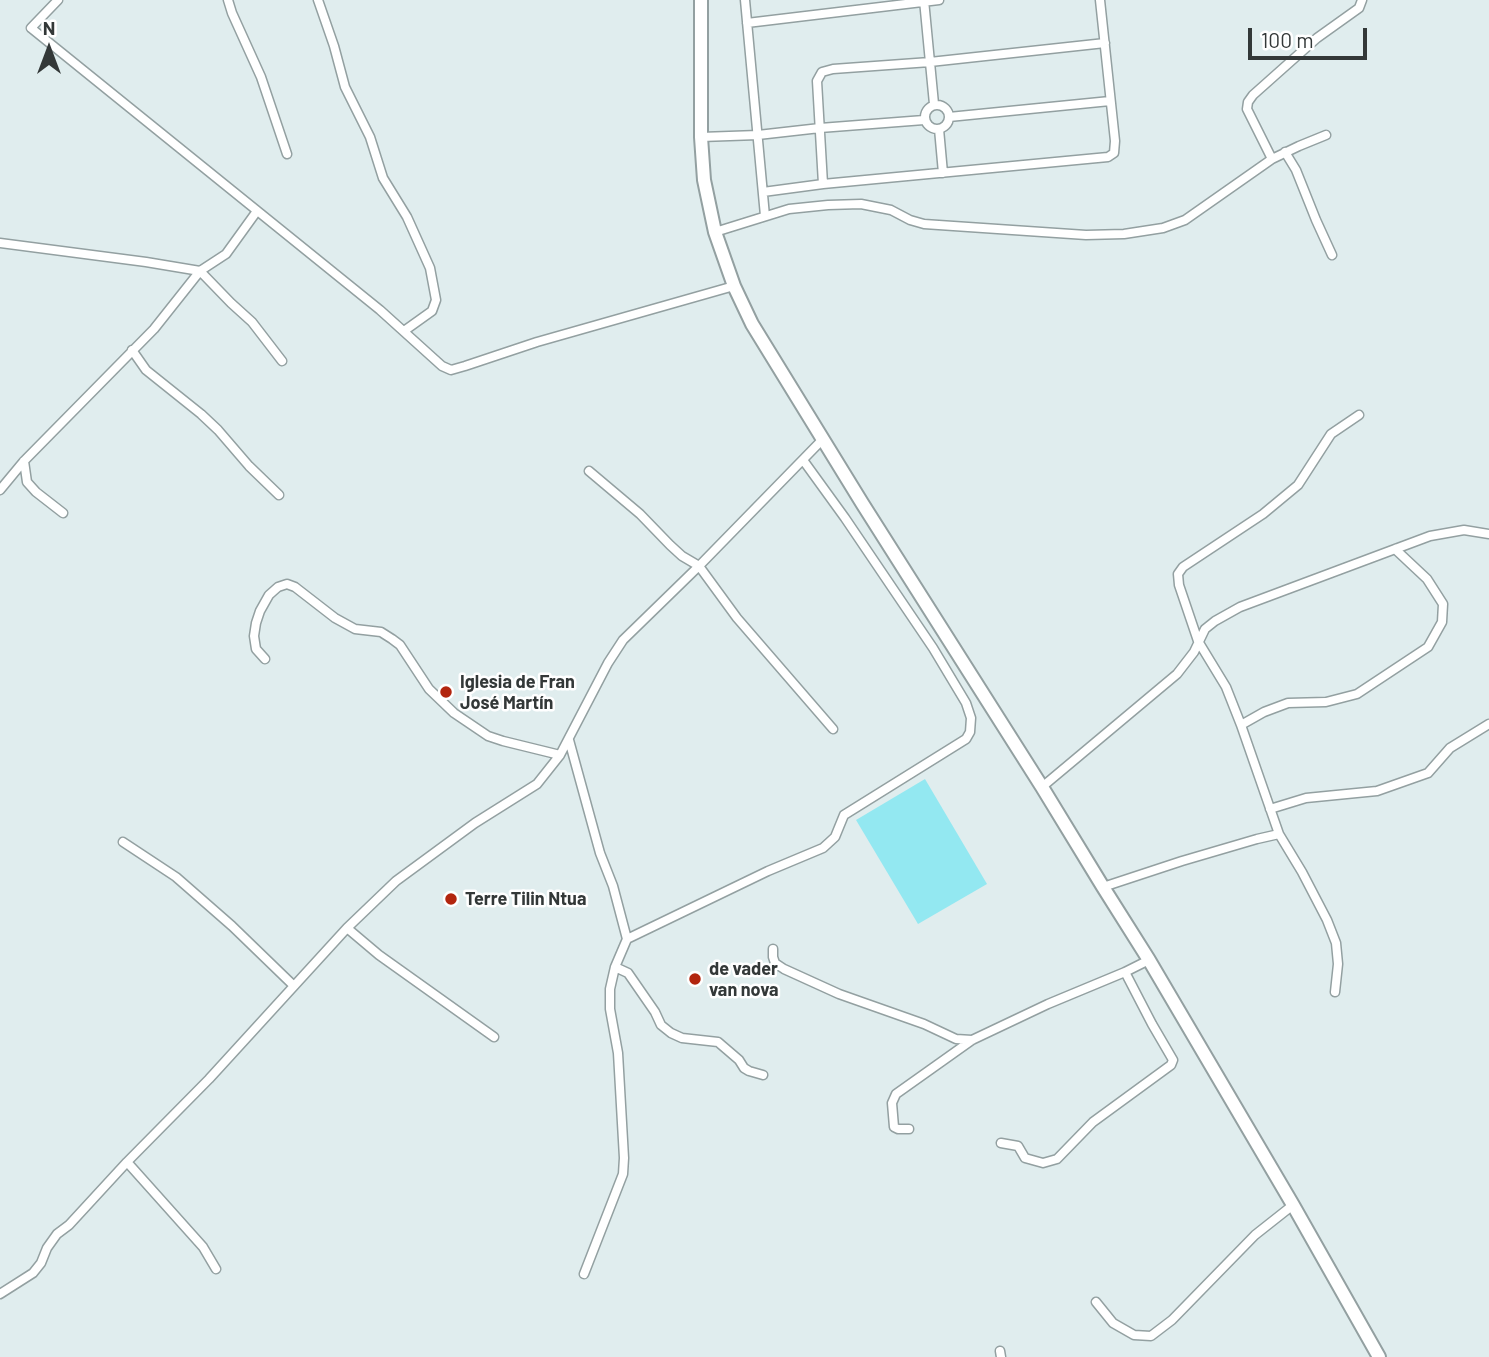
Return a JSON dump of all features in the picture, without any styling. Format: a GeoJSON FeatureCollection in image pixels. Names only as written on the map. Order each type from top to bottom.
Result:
{"type":"FeatureCollection","features":[{"type":"Feature","properties":{"kind":"main road"},"geometry":{"type":"LineString","coordinates":[[701,0],[701,137],[704,180],[715,232],[734,286],[752,324],[1149,960],[1379,1357]]}},
{"type":"Feature","properties":{"kind":"street"},"geometry":{"type":"LineString","coordinates":[[58,0],[31,29],[404,331],[433,359],[451,370],[537,342],[734,286]]}},
{"type":"Feature","properties":{"kind":"street"},"geometry":{"type":"LineString","coordinates":[[228,0],[261,77],[287,154]]}},
{"type":"Feature","properties":{"kind":"street"},"geometry":{"type":"LineString","coordinates":[[318,0],[345,87],[370,137],[383,178],[407,218],[430,268],[436,300],[432,311],[404,331]]}},
{"type":"Feature","properties":{"kind":"street"},"geometry":{"type":"LineString","coordinates":[[745,0],[765,216]]}},
{"type":"Feature","properties":{"kind":"street"},"geometry":{"type":"LineString","coordinates":[[747,23],[939,0]]}},
{"type":"Feature","properties":{"kind":"street"},"geometry":{"type":"LineString","coordinates":[[763,192],[1108,157],[1114,153],[1115,148],[1100,0]]}},
{"type":"Feature","properties":{"kind":"street"},"geometry":{"type":"LineString","coordinates":[[1272,159],[1248,109],[1248,102],[1317,38],[1359,8],[1362,0]]}},
{"type":"Feature","properties":{"kind":"street"},"geometry":{"type":"LineString","coordinates":[[924,1],[934,104]]}},
{"type":"Feature","properties":{"kind":"street"},"geometry":{"type":"LineString","coordinates":[[823,184],[817,81],[822,72],[1105,43]]}},
{"type":"Feature","properties":{"kind":"street"},"geometry":{"type":"LineString","coordinates":[[949,117],[1111,101]]}},
{"type":"Feature","properties":{"kind":"street"},"geometry":{"type":"LineString","coordinates":[[934,104],[945,107],[949,114],[946,125],[939,129],[928,126],[925,120],[925,112],[934,104]]}},
{"type":"Feature","properties":{"kind":"street"},"geometry":{"type":"LineString","coordinates":[[701,137],[758,135],[925,120]]}},
{"type":"Feature","properties":{"kind":"street"},"geometry":{"type":"LineString","coordinates":[[939,129],[943,173]]}},
{"type":"Feature","properties":{"kind":"street"},"geometry":{"type":"LineString","coordinates":[[715,232],[789,209],[862,204],[891,210],[925,225],[1086,235],[1124,234],[1163,228],[1185,220],[1272,159],[1326,135]]}},
{"type":"Feature","properties":{"kind":"street"},"geometry":{"type":"LineString","coordinates":[[1285,152],[1296,170],[1332,255]]}},
{"type":"Feature","properties":{"kind":"street"},"geometry":{"type":"LineString","coordinates":[[0,490],[24,461],[154,329],[200,271],[226,254],[257,211]]}},
{"type":"Feature","properties":{"kind":"street"},"geometry":{"type":"LineString","coordinates":[[0,243],[200,271],[252,321],[282,361]]}},
{"type":"Feature","properties":{"kind":"street"},"geometry":{"type":"LineString","coordinates":[[132,349],[146,370],[218,430],[279,495]]}},
{"type":"Feature","properties":{"kind":"street"},"geometry":{"type":"LineString","coordinates":[[1335,992],[1338,964],[1336,943],[1302,872],[1279,834],[1226,687],[1198,641],[1179,585],[1178,574],[1183,567],[1263,514],[1298,485],[1331,434],[1359,415]]}},
{"type":"Feature","properties":{"kind":"street"},"geometry":{"type":"LineString","coordinates":[[0,1294],[33,1273],[57,1234],[209,1079],[347,928],[396,881],[475,823],[537,784],[569,740],[608,663],[623,640],[823,439]]}},
{"type":"Feature","properties":{"kind":"street"},"geometry":{"type":"LineString","coordinates":[[627,939],[768,871],[823,848],[835,837],[845,815],[966,738],[970,732],[971,718],[967,703],[933,648],[803,460]]}},
{"type":"Feature","properties":{"kind":"street"},"geometry":{"type":"LineString","coordinates":[[24,461],[27,482],[63,513]]}},
{"type":"Feature","properties":{"kind":"street"},"geometry":{"type":"LineString","coordinates":[[589,471],[634,508],[670,545],[699,566],[737,618],[832,729]]}},
{"type":"Feature","properties":{"kind":"street"},"geometry":{"type":"LineString","coordinates":[[1042,787],[1177,674],[1194,652],[1205,629],[1215,621],[1240,607],[1430,536],[1464,530],[1489,534]]}},
{"type":"Feature","properties":{"kind":"street"},"geometry":{"type":"LineString","coordinates":[[1241,725],[1288,703],[1326,702],[1357,694],[1428,647],[1442,622],[1443,604],[1427,579],[1395,549]]}},
{"type":"Feature","properties":{"kind":"street"},"geometry":{"type":"LineString","coordinates":[[265,659],[256,649],[256,623],[269,595],[278,587],[287,584],[355,629],[381,632],[400,645],[429,689],[454,713],[488,736],[560,755]]}},
{"type":"Feature","properties":{"kind":"street"},"geometry":{"type":"LineString","coordinates":[[1270,808],[1306,798],[1377,791],[1428,773],[1450,748],[1489,724]]}},
{"type":"Feature","properties":{"kind":"street"},"geometry":{"type":"LineString","coordinates":[[569,740],[627,939],[615,967],[610,989],[610,1009],[618,1053],[623,1174],[584,1274]]}},
{"type":"Feature","properties":{"kind":"street"},"geometry":{"type":"LineString","coordinates":[[1103,887],[1182,861],[1279,834]]}},
{"type":"Feature","properties":{"kind":"street"},"geometry":{"type":"LineString","coordinates":[[123,842],[176,877],[294,986]]}},
{"type":"Feature","properties":{"kind":"street"},"geometry":{"type":"LineString","coordinates":[[347,928],[379,955],[494,1037]]}},
{"type":"Feature","properties":{"kind":"street"},"geometry":{"type":"LineString","coordinates":[[773,949],[775,963],[784,969],[839,994],[924,1024],[956,1039],[972,1040]]}},
{"type":"Feature","properties":{"kind":"street"},"geometry":{"type":"LineString","coordinates":[[909,1129],[898,1129],[894,1126],[893,1098],[972,1040],[1149,960]]}},
{"type":"Feature","properties":{"kind":"street"},"geometry":{"type":"LineString","coordinates":[[615,967],[628,973],[661,1025],[671,1033],[682,1038],[719,1042],[744,1068],[763,1075]]}},
{"type":"Feature","properties":{"kind":"street"},"geometry":{"type":"LineString","coordinates":[[1001,1143],[1018,1146],[1025,1158],[1043,1163],[1057,1159],[1093,1122],[1171,1065],[1173,1060],[1125,972]]}},
{"type":"Feature","properties":{"kind":"street"},"geometry":{"type":"LineString","coordinates":[[127,1162],[203,1247],[216,1269]]}},
{"type":"Feature","properties":{"kind":"street"},"geometry":{"type":"LineString","coordinates":[[1096,1301],[1113,1323],[1134,1335],[1151,1336],[1172,1320],[1255,1235],[1293,1205]]}},
{"type":"Feature","properties":{"kind":"shaded area"},"geometry":{"type":"Polygon","coordinates":[[[925,779],[987,884],[918,924],[856,820],[925,779]]]}},
{"type":"Feature","properties":{"kind":"place","name":"Iglesia de Fran José Martín"},"geometry":{"type":"Point","coordinates":[446,692]}},
{"type":"Feature","properties":{"kind":"place","name":"Terre Tilin Ntua"},"geometry":{"type":"Point","coordinates":[451,899]}},
{"type":"Feature","properties":{"kind":"place","name":"de vader van nova"},"geometry":{"type":"Point","coordinates":[695,979]}}]}
